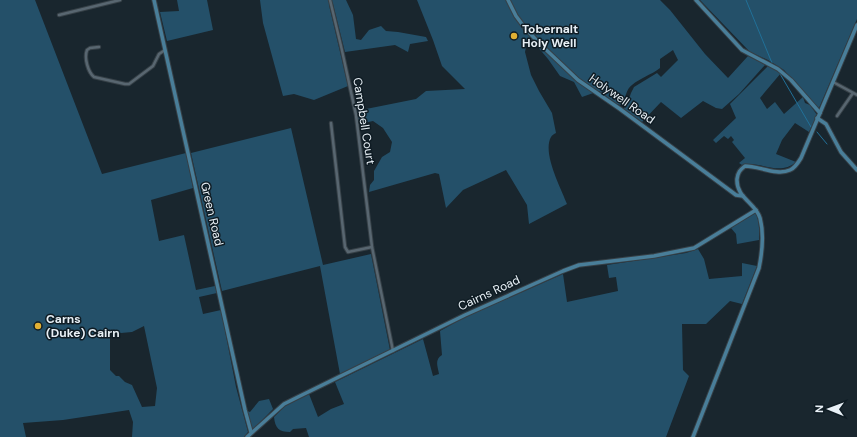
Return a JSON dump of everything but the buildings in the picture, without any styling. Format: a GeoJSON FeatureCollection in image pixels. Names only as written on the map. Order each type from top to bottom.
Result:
{"type":"FeatureCollection","features":[{"type":"Feature","properties":{"kind":"street"},"geometry":{"type":"LineString","coordinates":[[59,15],[120,0]]}},
{"type":"Feature","properties":{"kind":"street","name":"Green Road"},"geometry":{"type":"LineString","coordinates":[[154,0],[251,432]]}},
{"type":"Feature","properties":{"kind":"street","name":"Campbell Court"},"geometry":{"type":"LineString","coordinates":[[330,0],[358,129],[372,247],[392,351]]}},
{"type":"Feature","properties":{"kind":"street","name":"Holywell Road"},"geometry":{"type":"LineString","coordinates":[[508,0],[516,16],[526,28],[540,44],[578,80],[620,109],[736,195],[742,196],[756,210]]}},
{"type":"Feature","properties":{"kind":"street"},"geometry":{"type":"LineString","coordinates":[[696,0],[742,50],[778,69],[791,80],[820,113]]}},
{"type":"Feature","properties":{"kind":"street"},"geometry":{"type":"LineString","coordinates":[[742,196],[738,188],[737,181],[740,169],[745,166],[783,172],[791,170],[796,166],[801,158],[857,25]]}},
{"type":"Feature","properties":{"kind":"street"},"geometry":{"type":"LineString","coordinates":[[99,47],[90,48],[87,50],[86,54],[91,74],[94,77],[125,84],[134,81],[153,66],[159,54],[165,50]]}},
{"type":"Feature","properties":{"kind":"street"},"geometry":{"type":"LineString","coordinates":[[833,82],[857,95]]}},
{"type":"Feature","properties":{"kind":"street"},"geometry":{"type":"LineString","coordinates":[[837,116],[853,93]]}},
{"type":"Feature","properties":{"kind":"street"},"geometry":{"type":"LineString","coordinates":[[817,118],[826,124],[841,152],[857,170]]}},
{"type":"Feature","properties":{"kind":"street"},"geometry":{"type":"LineString","coordinates":[[331,123],[344,247],[348,252],[372,247]]}},
{"type":"Feature","properties":{"kind":"street"},"geometry":{"type":"LineString","coordinates":[[693,437],[759,268],[762,230],[760,217],[756,210]]}},
{"type":"Feature","properties":{"kind":"street","name":"Cairns Road"},"geometry":{"type":"LineString","coordinates":[[247,437],[284,404],[471,312],[556,274],[579,265],[654,256],[694,248],[756,210]]}},
{"type":"Feature","properties":{"kind":"shaded area"},"geometry":{"type":"Polygon","coordinates":[[[0,0],[35,0],[102,174],[186,153],[193,188],[151,200],[159,241],[184,235],[196,290],[215,286],[217,293],[199,297],[203,314],[221,310],[236,387],[248,432],[244,437],[132,437],[133,422],[129,410],[63,420],[23,423],[26,437],[0,437],[0,0]],[[144,326],[132,332],[110,334],[110,370],[116,376],[119,376],[125,382],[132,385],[142,407],[155,406],[157,388],[144,326]]]}},
{"type":"Feature","properties":{"kind":"shaded area"},"geometry":{"type":"Polygon","coordinates":[[[177,0],[207,0],[213,30],[167,41],[160,12],[179,11],[177,0]]]}},
{"type":"Feature","properties":{"kind":"shaded area"},"geometry":{"type":"Polygon","coordinates":[[[260,0],[346,0],[353,15],[356,39],[361,40],[369,30],[381,26],[386,31],[426,37],[428,41],[410,44],[408,52],[395,45],[345,52],[333,4],[329,5],[348,86],[314,100],[294,94],[283,96],[263,23],[260,0]]]}},
{"type":"Feature","properties":{"kind":"shaded area"},"geometry":{"type":"Polygon","coordinates":[[[417,0],[660,0],[670,10],[705,54],[728,78],[748,56],[765,65],[739,94],[722,109],[716,108],[703,101],[681,118],[661,102],[642,122],[624,109],[625,105],[634,87],[657,73],[661,77],[678,60],[673,50],[660,59],[660,68],[638,80],[630,87],[621,105],[617,104],[599,91],[582,97],[574,82],[560,76],[531,39],[527,42],[525,52],[531,75],[552,113],[556,133],[551,137],[549,152],[553,170],[567,204],[529,224],[527,205],[506,170],[463,190],[446,208],[439,174],[435,173],[369,192],[370,185],[374,180],[374,171],[382,157],[390,152],[392,142],[383,128],[373,121],[359,124],[356,111],[416,99],[426,91],[465,89],[442,66],[417,0]]]}},
{"type":"Feature","properties":{"kind":"shaded area"},"geometry":{"type":"Polygon","coordinates":[[[700,0],[857,0],[857,19],[819,108],[807,98],[784,70],[768,60],[750,52],[700,0]]]}},
{"type":"Feature","properties":{"kind":"shaded area"},"geometry":{"type":"Polygon","coordinates":[[[768,66],[781,73],[760,98],[767,109],[775,102],[784,114],[803,97],[805,103],[810,105],[817,115],[809,132],[795,123],[782,140],[776,154],[796,162],[783,168],[749,164],[742,165],[739,163],[745,158],[732,142],[734,140],[731,136],[728,139],[724,136],[716,143],[713,140],[736,118],[730,104],[768,66]]]}},
{"type":"Feature","properties":{"kind":"shaded area"},"geometry":{"type":"Polygon","coordinates":[[[291,128],[323,265],[371,254],[390,350],[340,374],[320,266],[222,291],[191,153],[291,128]]]}},
{"type":"Feature","properties":{"kind":"shaded area"},"geometry":{"type":"Polygon","coordinates":[[[756,214],[758,221],[759,240],[737,244],[736,234],[731,228],[756,214]]]}},
{"type":"Feature","properties":{"kind":"shaded area"},"geometry":{"type":"Polygon","coordinates":[[[698,249],[704,259],[709,279],[742,276],[742,263],[757,266],[742,304],[730,301],[706,324],[682,324],[683,370],[689,376],[666,437],[309,437],[306,428],[293,429],[290,432],[286,432],[278,429],[275,424],[274,417],[285,406],[309,394],[318,417],[331,409],[344,404],[335,382],[423,339],[433,376],[439,374],[437,361],[442,355],[440,331],[465,317],[563,274],[567,302],[618,291],[616,277],[609,278],[607,265],[686,253],[698,249]]]}},
{"type":"Feature","properties":{"kind":"shaded area"},"geometry":{"type":"Polygon","coordinates":[[[269,399],[273,409],[251,432],[247,411],[250,412],[259,401],[269,399]]]}},
{"type":"Feature","properties":{"kind":"waterway"},"geometry":{"type":"LineString","coordinates":[[746,0],[772,63]]}},
{"type":"Feature","properties":{"kind":"waterway"},"geometry":{"type":"LineString","coordinates":[[779,72],[811,127]]}},
{"type":"Feature","properties":{"kind":"waterway"},"geometry":{"type":"LineString","coordinates":[[817,132],[827,144]]}},
{"type":"Feature","properties":{"kind":"place","name":"Tobernalt Holy Well"},"geometry":{"type":"Point","coordinates":[514,36]}},
{"type":"Feature","properties":{"kind":"place","name":"Carns (Duke) Cairn"},"geometry":{"type":"Point","coordinates":[38,326]}}]}
